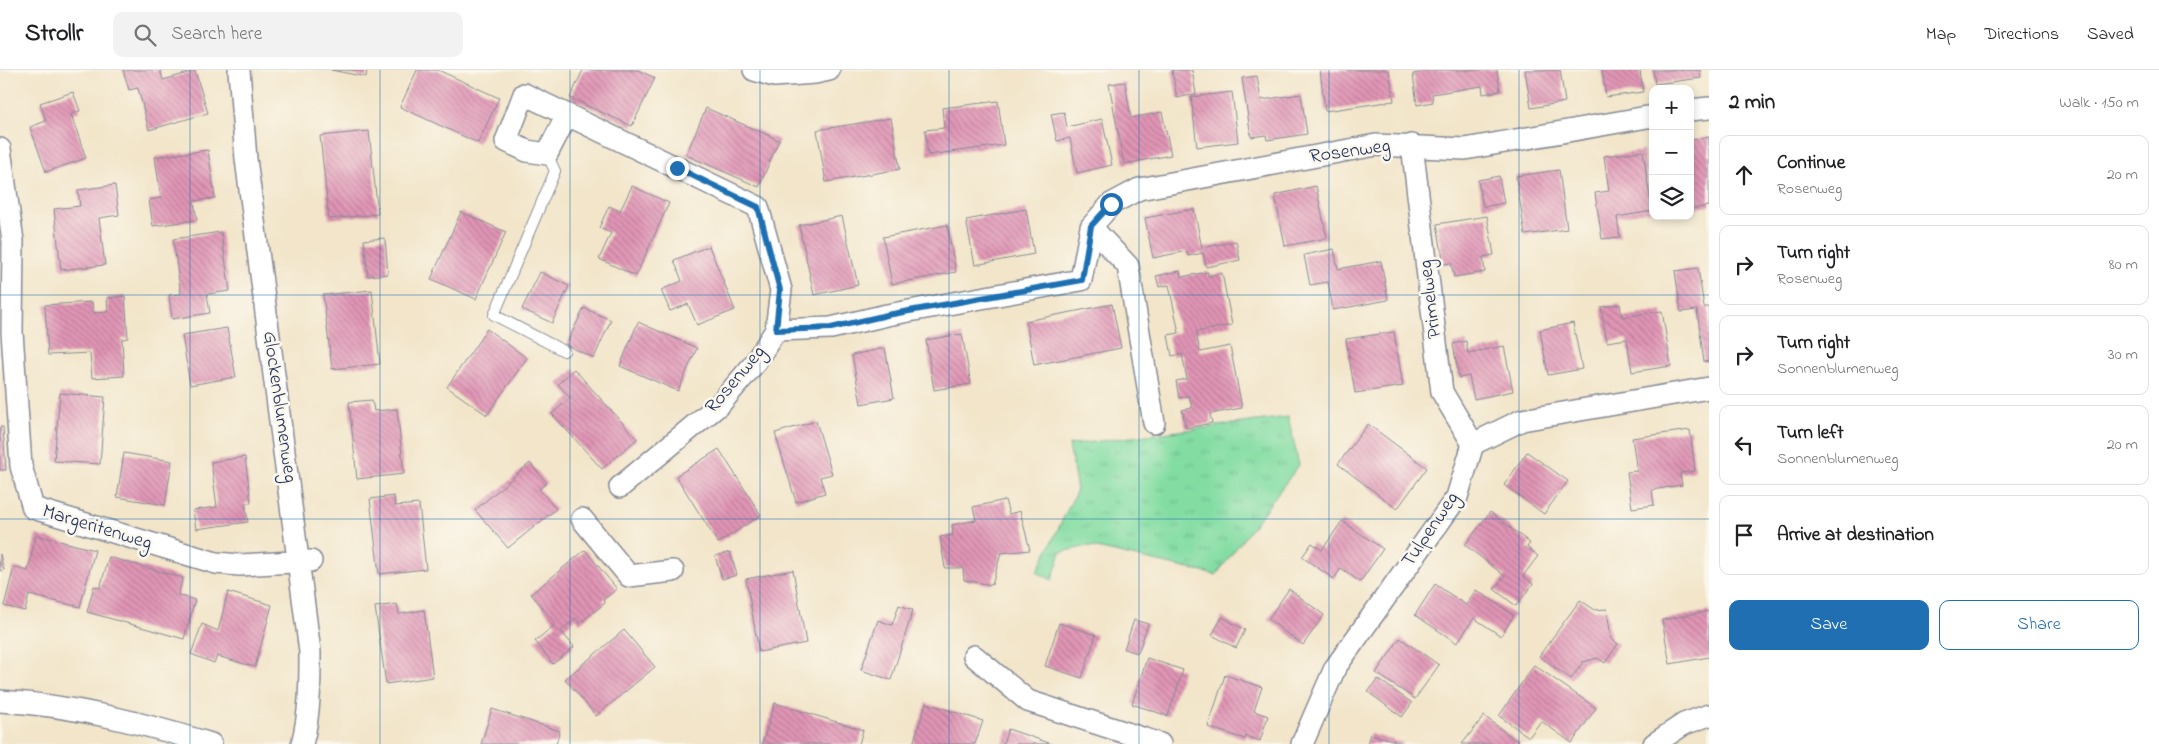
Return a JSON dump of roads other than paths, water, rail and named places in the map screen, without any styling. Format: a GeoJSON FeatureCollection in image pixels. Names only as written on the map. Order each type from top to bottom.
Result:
{"type":"FeatureCollection","features":[{"type":"Feature","properties":{"kind":"street","name":"Glockenblumenweg"},"geometry":{"type":"LineString","coordinates":[[239,70],[246,159],[304,562],[310,652],[309,702],[307,724],[302,744]]}},
{"type":"Feature","properties":{"kind":"street"},"geometry":{"type":"LineString","coordinates":[[754,70],[774,76],[829,70]]}},
{"type":"Feature","properties":{"kind":"street"},"geometry":{"type":"LineString","coordinates":[[567,115],[547,154],[527,151],[506,141],[524,94],[758,207],[780,290],[776,330]]}},
{"type":"Feature","properties":{"kind":"street"},"geometry":{"type":"LineString","coordinates":[[1694,110],[1709,108]]}},
{"type":"Feature","properties":{"kind":"street","name":"Rosenweg"},"geometry":{"type":"LineString","coordinates":[[620,487],[720,404],[754,364],[776,330],[831,328],[887,315],[1082,280],[1091,226],[1111,204],[1138,189],[1376,145],[1412,145],[1464,149],[1649,117]]}},
{"type":"Feature","properties":{"kind":"street","name":"Primelweg"},"geometry":{"type":"LineString","coordinates":[[1412,145],[1442,392],[1473,444]]}},
{"type":"Feature","properties":{"kind":"street","name":"Margeritenweg"},"geometry":{"type":"LineString","coordinates":[[0,149],[13,241],[12,332],[21,466],[33,508],[216,563],[240,565],[304,562]]}},
{"type":"Feature","properties":{"kind":"street"},"geometry":{"type":"LineString","coordinates":[[1091,226],[1128,266],[1154,423]]}},
{"type":"Feature","properties":{"kind":"street"},"geometry":{"type":"LineString","coordinates":[[1473,444],[1522,420],[1709,388]]}},
{"type":"Feature","properties":{"kind":"street","name":"Tulpenweg"},"geometry":{"type":"LineString","coordinates":[[1302,744],[1335,668],[1457,497],[1473,444]]}},
{"type":"Feature","properties":{"kind":"street"},"geometry":{"type":"LineString","coordinates":[[582,519],[629,576],[673,571]]}},
{"type":"Feature","properties":{"kind":"street"},"geometry":{"type":"LineString","coordinates":[[974,656],[1028,701],[1160,744]]}},
{"type":"Feature","properties":{"kind":"street"},"geometry":{"type":"LineString","coordinates":[[0,701],[40,704],[96,714],[211,744]]}},
{"type":"Feature","properties":{"kind":"street"},"geometry":{"type":"LineString","coordinates":[[1654,744],[1684,724],[1709,716]]}},
{"type":"Feature","properties":{"kind":"lane"},"geometry":{"type":"LineString","coordinates":[[547,154],[554,171],[494,315],[564,351]]}}]}
